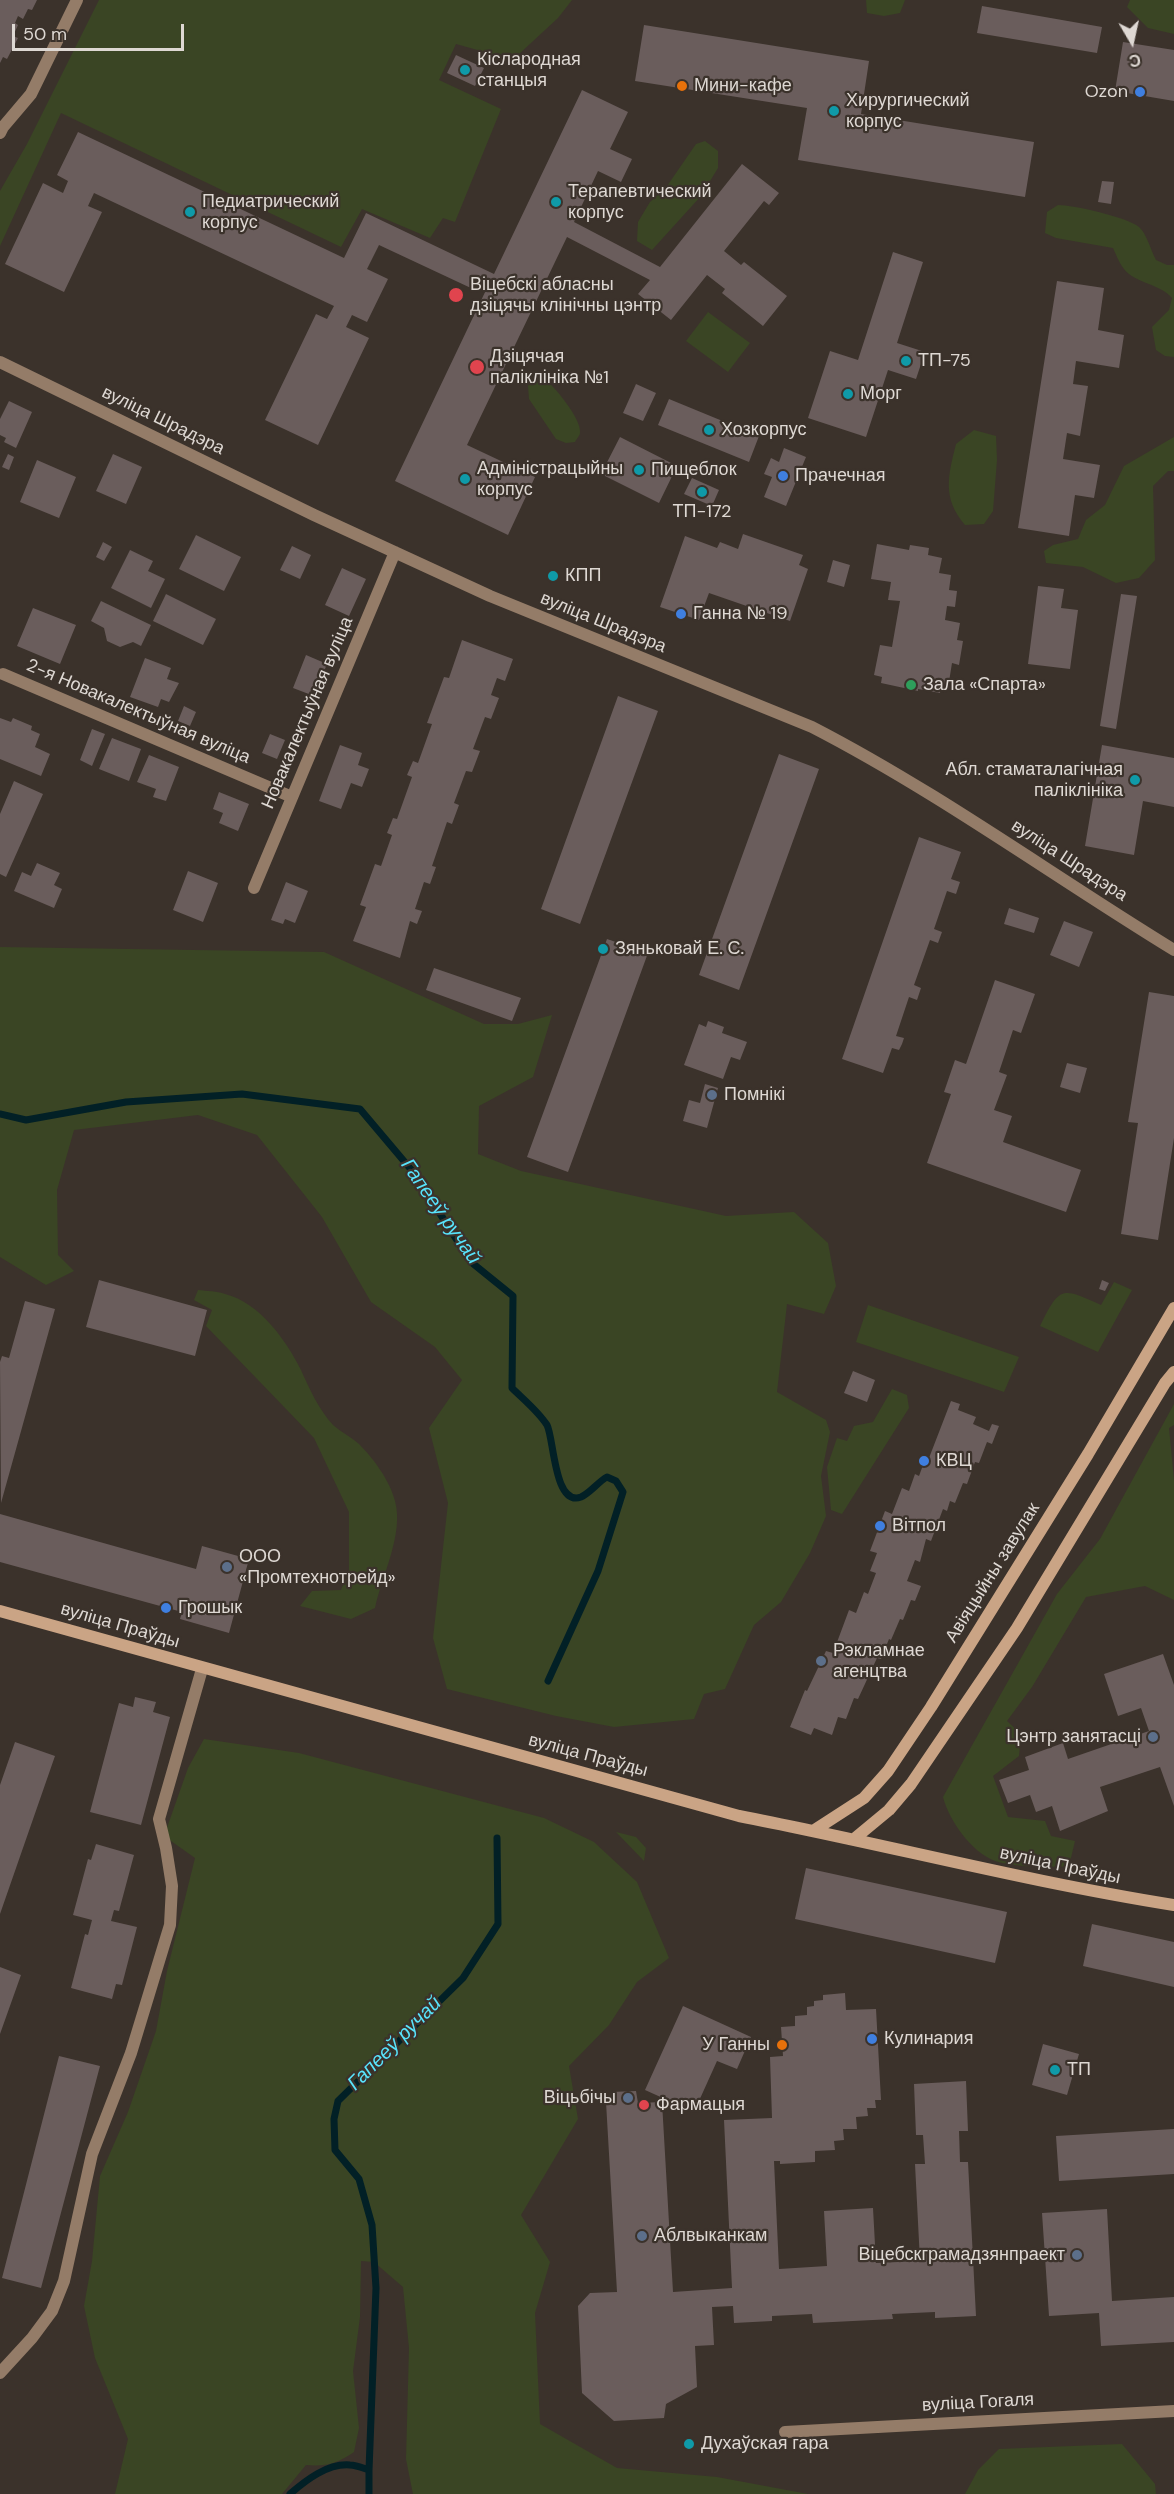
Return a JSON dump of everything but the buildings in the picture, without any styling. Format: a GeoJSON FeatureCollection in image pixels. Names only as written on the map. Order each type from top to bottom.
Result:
{"type":"FeatureCollection","features":[{"type":"Feature","properties":{"kind":"main road","name":"Авіяцыйны завулак"},"geometry":{"type":"LineString","coordinates":[[813,1831],[864,1798],[888,1771],[931,1707],[1069,1484],[1174,1308]]}},
{"type":"Feature","properties":{"kind":"main road"},"geometry":{"type":"LineString","coordinates":[[854,1839],[889,1810],[911,1784],[1017,1628],[1165,1383],[1174,1372]]}},
{"type":"Feature","properties":{"kind":"main road","name":"вуліца Праўды"},"geometry":{"type":"LineString","coordinates":[[0,1611],[202,1669],[739,1816],[1082,1890],[1174,1905]]}},
{"type":"Feature","properties":{"kind":"street"},"geometry":{"type":"LineString","coordinates":[[1,128],[31,94],[77,0]]}},
{"type":"Feature","properties":{"kind":"street","name":"вуліца Шрадэра"},"geometry":{"type":"LineString","coordinates":[[0,362],[395,552],[560,626],[812,727],[981,825],[1174,950]]}},
{"type":"Feature","properties":{"kind":"street","name":"Новакалектыўная вуліца"},"geometry":{"type":"LineString","coordinates":[[254,888],[395,552]]}},
{"type":"Feature","properties":{"kind":"street","name":"2-я Новакалектыўная вуліца"},"geometry":{"type":"LineString","coordinates":[[3,674],[292,796]]}},
{"type":"Feature","properties":{"kind":"street"},"geometry":{"type":"LineString","coordinates":[[0,2373],[32,2338],[52,2311],[64,2281],[92,2154],[131,2053],[170,1925],[172,1886],[159,1819],[202,1669]]}},
{"type":"Feature","properties":{"kind":"street","name":"вуліца Гогаля"},"geometry":{"type":"LineString","coordinates":[[785,2432],[1174,2411]]}},
{"type":"Feature","properties":{"kind":"green space"},"geometry":{"type":"Polygon","coordinates":[[[99,0],[572,0],[558,18],[518,55],[492,54],[456,44],[439,80],[501,109],[455,222],[443,218],[430,238],[362,209],[341,247],[61,113],[0,246],[0,191],[27,144],[99,0]]]}},
{"type":"Feature","properties":{"kind":"green space"},"geometry":{"type":"Polygon","coordinates":[[[866,0],[905,0],[900,13],[884,16],[867,13],[866,0]]]}},
{"type":"Feature","properties":{"kind":"green space"},"geometry":{"type":"Polygon","coordinates":[[[1130,0],[1174,0],[1174,34],[1148,28],[1127,7],[1130,0]]]}},
{"type":"Feature","properties":{"kind":"green space"},"geometry":{"type":"Polygon","coordinates":[[[705,141],[718,151],[718,168],[701,196],[652,250],[637,241],[638,222],[650,202],[665,189],[696,144],[705,141]]]}},
{"type":"Feature","properties":{"kind":"green space"},"geometry":{"type":"Polygon","coordinates":[[[1058,205],[1100,212],[1133,223],[1144,234],[1156,260],[1167,265],[1174,265],[1174,357],[1165,356],[1156,350],[1152,327],[1169,310],[1172,298],[1161,289],[1129,274],[1113,248],[1056,238],[1045,233],[1047,212],[1058,205]]]}},
{"type":"Feature","properties":{"kind":"green space"},"geometry":{"type":"Polygon","coordinates":[[[708,312],[750,343],[728,372],[686,341],[708,312]]]}},
{"type":"Feature","properties":{"kind":"green space"},"geometry":{"type":"Polygon","coordinates":[[[542,377],[572,411],[580,433],[575,442],[566,443],[556,439],[529,399],[528,386],[534,379],[542,377]]]}},
{"type":"Feature","properties":{"kind":"green space"},"geometry":{"type":"Polygon","coordinates":[[[974,430],[996,436],[997,460],[993,511],[984,524],[965,525],[950,496],[949,477],[956,444],[974,430]]]}},
{"type":"Feature","properties":{"kind":"green space"},"geometry":{"type":"Polygon","coordinates":[[[1174,437],[1174,471],[1168,471],[1153,486],[1155,560],[1139,578],[1116,583],[1083,567],[1046,563],[1044,551],[1053,545],[1078,539],[1086,520],[1105,505],[1124,466],[1174,437]]]}},
{"type":"Feature","properties":{"kind":"green space"},"geometry":{"type":"Polygon","coordinates":[[[0,947],[324,952],[484,1024],[518,1024],[552,1015],[533,1077],[479,1106],[478,1154],[521,1171],[726,1216],[794,1212],[828,1243],[836,1286],[824,1314],[787,1304],[777,1392],[826,1420],[830,1432],[821,1476],[826,1516],[810,1553],[781,1602],[754,1625],[725,1689],[704,1694],[694,1719],[614,1727],[556,1716],[447,1689],[433,1638],[448,1503],[429,1428],[462,1380],[435,1347],[371,1302],[322,1217],[257,1135],[198,1115],[74,1130],[57,1190],[58,1255],[74,1271],[46,1285],[0,1257],[0,947]]]}},
{"type":"Feature","properties":{"kind":"green space"},"geometry":{"type":"Polygon","coordinates":[[[1114,1282],[1132,1290],[1098,1352],[1040,1326],[1052,1303],[1063,1294],[1077,1295],[1101,1305],[1114,1282]]]}},
{"type":"Feature","properties":{"kind":"green space"},"geometry":{"type":"Polygon","coordinates":[[[198,1290],[219,1292],[238,1299],[250,1305],[270,1324],[295,1358],[323,1413],[336,1428],[359,1444],[376,1463],[385,1478],[395,1501],[397,1527],[375,1608],[351,1619],[300,1606],[312,1591],[341,1590],[349,1570],[349,1512],[314,1438],[206,1326],[212,1310],[194,1300],[198,1290]]]}},
{"type":"Feature","properties":{"kind":"green space"},"geometry":{"type":"Polygon","coordinates":[[[868,1305],[1019,1357],[1004,1392],[856,1342],[868,1305]]]}},
{"type":"Feature","properties":{"kind":"green space"},"geometry":{"type":"Polygon","coordinates":[[[892,1389],[907,1395],[909,1408],[842,1514],[831,1510],[827,1467],[837,1438],[847,1441],[854,1426],[873,1422],[892,1389]]]}},
{"type":"Feature","properties":{"kind":"green space"},"geometry":{"type":"Polygon","coordinates":[[[1174,1404],[1174,1425],[1169,1428],[1174,1480],[1174,1600],[1145,1586],[1086,1597],[1032,1687],[1007,1721],[1021,1734],[1019,1756],[993,1776],[1008,1817],[1045,1821],[1051,1836],[1075,1841],[1069,1866],[1011,1865],[995,1861],[986,1857],[962,1834],[950,1815],[943,1797],[1057,1594],[1100,1539],[1174,1404]]]}},
{"type":"Feature","properties":{"kind":"green space"},"geometry":{"type":"Polygon","coordinates":[[[204,1739],[299,1753],[544,1818],[594,1842],[637,1882],[669,1958],[637,1982],[609,2025],[569,2066],[578,2119],[521,2215],[550,2262],[535,2313],[540,2424],[617,2468],[717,2477],[808,2494],[413,2494],[406,2459],[409,2348],[403,2287],[374,2262],[361,2261],[360,2317],[353,2371],[359,2428],[354,2452],[332,2463],[306,2465],[282,2494],[115,2494],[128,2439],[95,2358],[84,2306],[92,2261],[100,2176],[128,2112],[156,2031],[167,1971],[195,1858],[164,1836],[188,1768],[204,1739]]]}},
{"type":"Feature","properties":{"kind":"green space"},"geometry":{"type":"Polygon","coordinates":[[[616,1832],[636,1837],[646,1848],[644,1861],[616,1832]]]}},
{"type":"Feature","properties":{"kind":"green space"},"geometry":{"type":"Polygon","coordinates":[[[1122,2444],[1155,2484],[1156,2494],[965,2494],[978,2470],[999,2449],[1122,2444]]]}},
{"type":"Feature","properties":{"kind":"waterway","name":"Гапееў ручай"},"geometry":{"type":"LineString","coordinates":[[0,1114],[26,1120],[126,1102],[242,1094],[360,1109],[414,1173],[471,1262],[513,1296],[512,1388],[547,1425],[560,1482],[565,1492],[572,1497],[581,1497],[607,1477],[616,1481],[623,1492],[598,1571],[548,1681]]}},
{"type":"Feature","properties":{"kind":"waterway","name":"Гапееў ручай"},"geometry":{"type":"LineString","coordinates":[[369,2470],[376,2288],[372,2225],[359,2179],[335,2150],[334,2119],[338,2101],[463,1978],[498,1924],[497,1838]]}},
{"type":"Feature","properties":{"kind":"waterway"},"geometry":{"type":"LineString","coordinates":[[290,2494],[310,2478],[342,2465],[369,2470],[369,2494]]}},
{"type":"Feature","properties":{"kind":"place","name":"Кіслародная станцыя"},"geometry":{"type":"Point","coordinates":[465,70]}},
{"type":"Feature","properties":{"kind":"place","name":"Мини-кафе"},"geometry":{"type":"Point","coordinates":[682,86]}},
{"type":"Feature","properties":{"kind":"place","name":"Ozon"},"geometry":{"type":"Point","coordinates":[1140,92]}},
{"type":"Feature","properties":{"kind":"place","name":"Хирургический корпус"},"geometry":{"type":"Point","coordinates":[834,111]}},
{"type":"Feature","properties":{"kind":"place","name":"Терапевтический корпус"},"geometry":{"type":"Point","coordinates":[556,202]}},
{"type":"Feature","properties":{"kind":"place","name":"Педиатрический корпус"},"geometry":{"type":"Point","coordinates":[190,212]}},
{"type":"Feature","properties":{"kind":"place","name":"Віцебскі абласны дзіцячы клінічны цэнтр"},"geometry":{"type":"Point","coordinates":[456,295]}},
{"type":"Feature","properties":{"kind":"place","name":"ТП-75"},"geometry":{"type":"Point","coordinates":[906,361]}},
{"type":"Feature","properties":{"kind":"place","name":"Дзіцячая паліклініка №1"},"geometry":{"type":"Point","coordinates":[477,367]}},
{"type":"Feature","properties":{"kind":"place","name":"Морг"},"geometry":{"type":"Point","coordinates":[848,394]}},
{"type":"Feature","properties":{"kind":"place","name":"Хозкорпус"},"geometry":{"type":"Point","coordinates":[709,430]}},
{"type":"Feature","properties":{"kind":"place","name":"Пищеблок"},"geometry":{"type":"Point","coordinates":[639,470]}},
{"type":"Feature","properties":{"kind":"place","name":"Прачечная"},"geometry":{"type":"Point","coordinates":[783,476]}},
{"type":"Feature","properties":{"kind":"place","name":"Адміністрацыйны корпус"},"geometry":{"type":"Point","coordinates":[465,479]}},
{"type":"Feature","properties":{"kind":"place","name":"ТП-172"},"geometry":{"type":"Point","coordinates":[702,492]}},
{"type":"Feature","properties":{"kind":"place","name":"КПП"},"geometry":{"type":"Point","coordinates":[553,576]}},
{"type":"Feature","properties":{"kind":"place","name":"Ганна № 19"},"geometry":{"type":"Point","coordinates":[681,614]}},
{"type":"Feature","properties":{"kind":"place","name":"Зала «Спарта»"},"geometry":{"type":"Point","coordinates":[911,685]}},
{"type":"Feature","properties":{"kind":"place","name":"Абл. стаматалагічная паліклініка"},"geometry":{"type":"Point","coordinates":[1135,780]}},
{"type":"Feature","properties":{"kind":"place","name":"Зяньковай Е. С."},"geometry":{"type":"Point","coordinates":[603,949]}},
{"type":"Feature","properties":{"kind":"place","name":"Помнікі"},"geometry":{"type":"Point","coordinates":[712,1095]}},
{"type":"Feature","properties":{"kind":"place","name":"КВЦ"},"geometry":{"type":"Point","coordinates":[924,1461]}},
{"type":"Feature","properties":{"kind":"place","name":"Вітпол"},"geometry":{"type":"Point","coordinates":[880,1526]}},
{"type":"Feature","properties":{"kind":"place","name":"ООО «Промтехнотрейд»"},"geometry":{"type":"Point","coordinates":[227,1567]}},
{"type":"Feature","properties":{"kind":"place","name":"Грошык"},"geometry":{"type":"Point","coordinates":[166,1608]}},
{"type":"Feature","properties":{"kind":"place","name":"Рэкламнае агенцтва"},"geometry":{"type":"Point","coordinates":[821,1661]}},
{"type":"Feature","properties":{"kind":"place","name":"Цэнтр занятасці"},"geometry":{"type":"Point","coordinates":[1153,1737]}},
{"type":"Feature","properties":{"kind":"place","name":"Кулинария"},"geometry":{"type":"Point","coordinates":[872,2039]}},
{"type":"Feature","properties":{"kind":"place","name":"У Ганны"},"geometry":{"type":"Point","coordinates":[782,2045]}},
{"type":"Feature","properties":{"kind":"place","name":"ТП"},"geometry":{"type":"Point","coordinates":[1055,2070]}},
{"type":"Feature","properties":{"kind":"place","name":"Віцьбічы"},"geometry":{"type":"Point","coordinates":[628,2098]}},
{"type":"Feature","properties":{"kind":"place","name":"Фармацыя"},"geometry":{"type":"Point","coordinates":[644,2105]}},
{"type":"Feature","properties":{"kind":"place","name":"Аблвыканкам"},"geometry":{"type":"Point","coordinates":[642,2236]}},
{"type":"Feature","properties":{"kind":"place","name":"Віцебскграмадзянпраект"},"geometry":{"type":"Point","coordinates":[1077,2255]}},
{"type":"Feature","properties":{"kind":"place","name":"Духаўская гара"},"geometry":{"type":"Point","coordinates":[689,2444]}}]}
